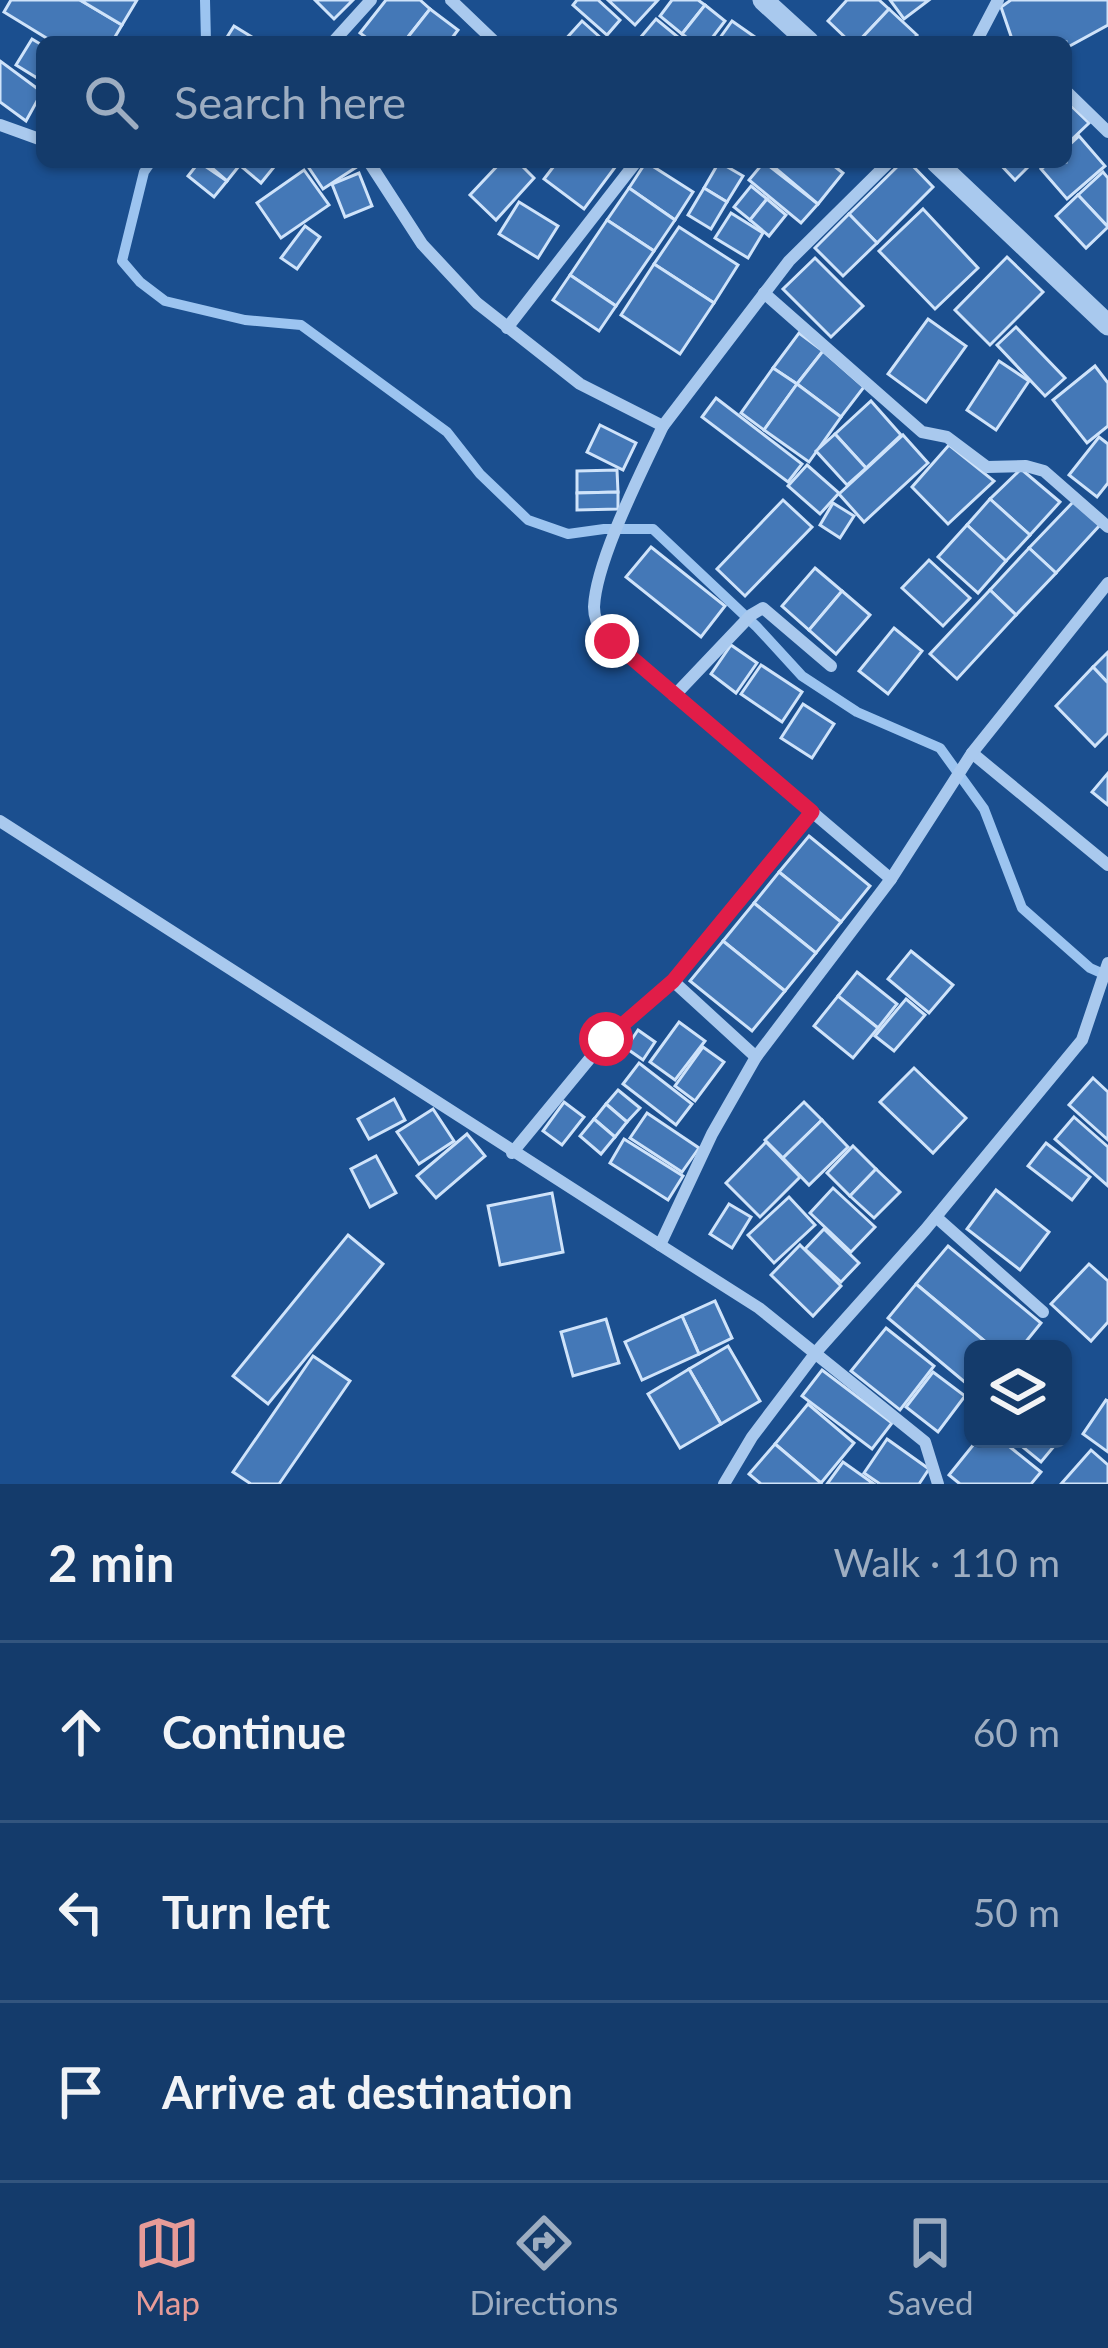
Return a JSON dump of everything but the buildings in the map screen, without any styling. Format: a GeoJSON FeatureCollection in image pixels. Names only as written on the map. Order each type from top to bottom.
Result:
{"type":"FeatureCollection","features":[{"type":"Feature","properties":{"kind":"street"},"geometry":{"type":"LineString","coordinates":[[338,36],[371,0]]}},
{"type":"Feature","properties":{"kind":"street"},"geometry":{"type":"LineString","coordinates":[[451,0],[489,36]]}},
{"type":"Feature","properties":{"kind":"street"},"geometry":{"type":"LineString","coordinates":[[763,0],[802,36]]}},
{"type":"Feature","properties":{"kind":"street"},"geometry":{"type":"LineString","coordinates":[[979,36],[998,0]]}},
{"type":"Feature","properties":{"kind":"street"},"geometry":{"type":"LineString","coordinates":[[1072,97],[1108,132]]}},
{"type":"Feature","properties":{"kind":"street"},"geometry":{"type":"LineString","coordinates":[[0,125],[36,138]]}},
{"type":"Feature","properties":{"kind":"street"},"geometry":{"type":"LineString","coordinates":[[373,168],[422,244],[476,303],[580,384],[663,426]]}},
{"type":"Feature","properties":{"kind":"street"},"geometry":{"type":"LineString","coordinates":[[507,328],[632,168]]}},
{"type":"Feature","properties":{"kind":"street"},"geometry":{"type":"LineString","coordinates":[[883,168],[789,261],[663,426],[623,512],[594,604],[596,622],[604,634],[891,879]]}},
{"type":"Feature","properties":{"kind":"street"},"geometry":{"type":"LineString","coordinates":[[942,168],[1108,325]]}},
{"type":"Feature","properties":{"kind":"street"},"geometry":{"type":"LineString","coordinates":[[764,293],[922,432],[947,437],[987,467],[1026,466],[1044,471],[1108,527]]}},
{"type":"Feature","properties":{"kind":"street"},"geometry":{"type":"LineString","coordinates":[[660,1245],[712,1134],[756,1057],[891,879],[969,757],[1108,583]]}},
{"type":"Feature","properties":{"kind":"street"},"geometry":{"type":"LineString","coordinates":[[674,696],[763,608],[831,666]]}},
{"type":"Feature","properties":{"kind":"street"},"geometry":{"type":"LineString","coordinates":[[969,757],[1108,865]]}},
{"type":"Feature","properties":{"kind":"street"},"geometry":{"type":"LineString","coordinates":[[512,1153],[594,1052],[673,981],[812,812]]}},
{"type":"Feature","properties":{"kind":"street"},"geometry":{"type":"LineString","coordinates":[[0,821],[759,1308],[925,1442],[938,1484]]}},
{"type":"Feature","properties":{"kind":"street"},"geometry":{"type":"LineString","coordinates":[[724,1484],[752,1437],[817,1352],[1082,1040],[1108,963]]}},
{"type":"Feature","properties":{"kind":"street"},"geometry":{"type":"LineString","coordinates":[[673,981],[756,1057]]}},
{"type":"Feature","properties":{"kind":"street"},"geometry":{"type":"LineString","coordinates":[[936,1217],[1043,1312]]}},
{"type":"Feature","properties":{"kind":"waterway"},"geometry":{"type":"LineString","coordinates":[[205,0],[206,36]]}},
{"type":"Feature","properties":{"kind":"waterway"},"geometry":{"type":"LineString","coordinates":[[147,168],[122,261],[140,282],[165,301],[245,320],[301,325],[447,432],[480,474],[528,520],[568,534],[653,529],[802,676],[857,712],[940,748],[984,809],[1022,908],[1090,968],[1108,976]]}},
{"type":"Feature","properties":{"kind":"route"},"geometry":{"type":"LineString","coordinates":[[606,1039],[673,981],[812,812],[612,641]]}}]}
